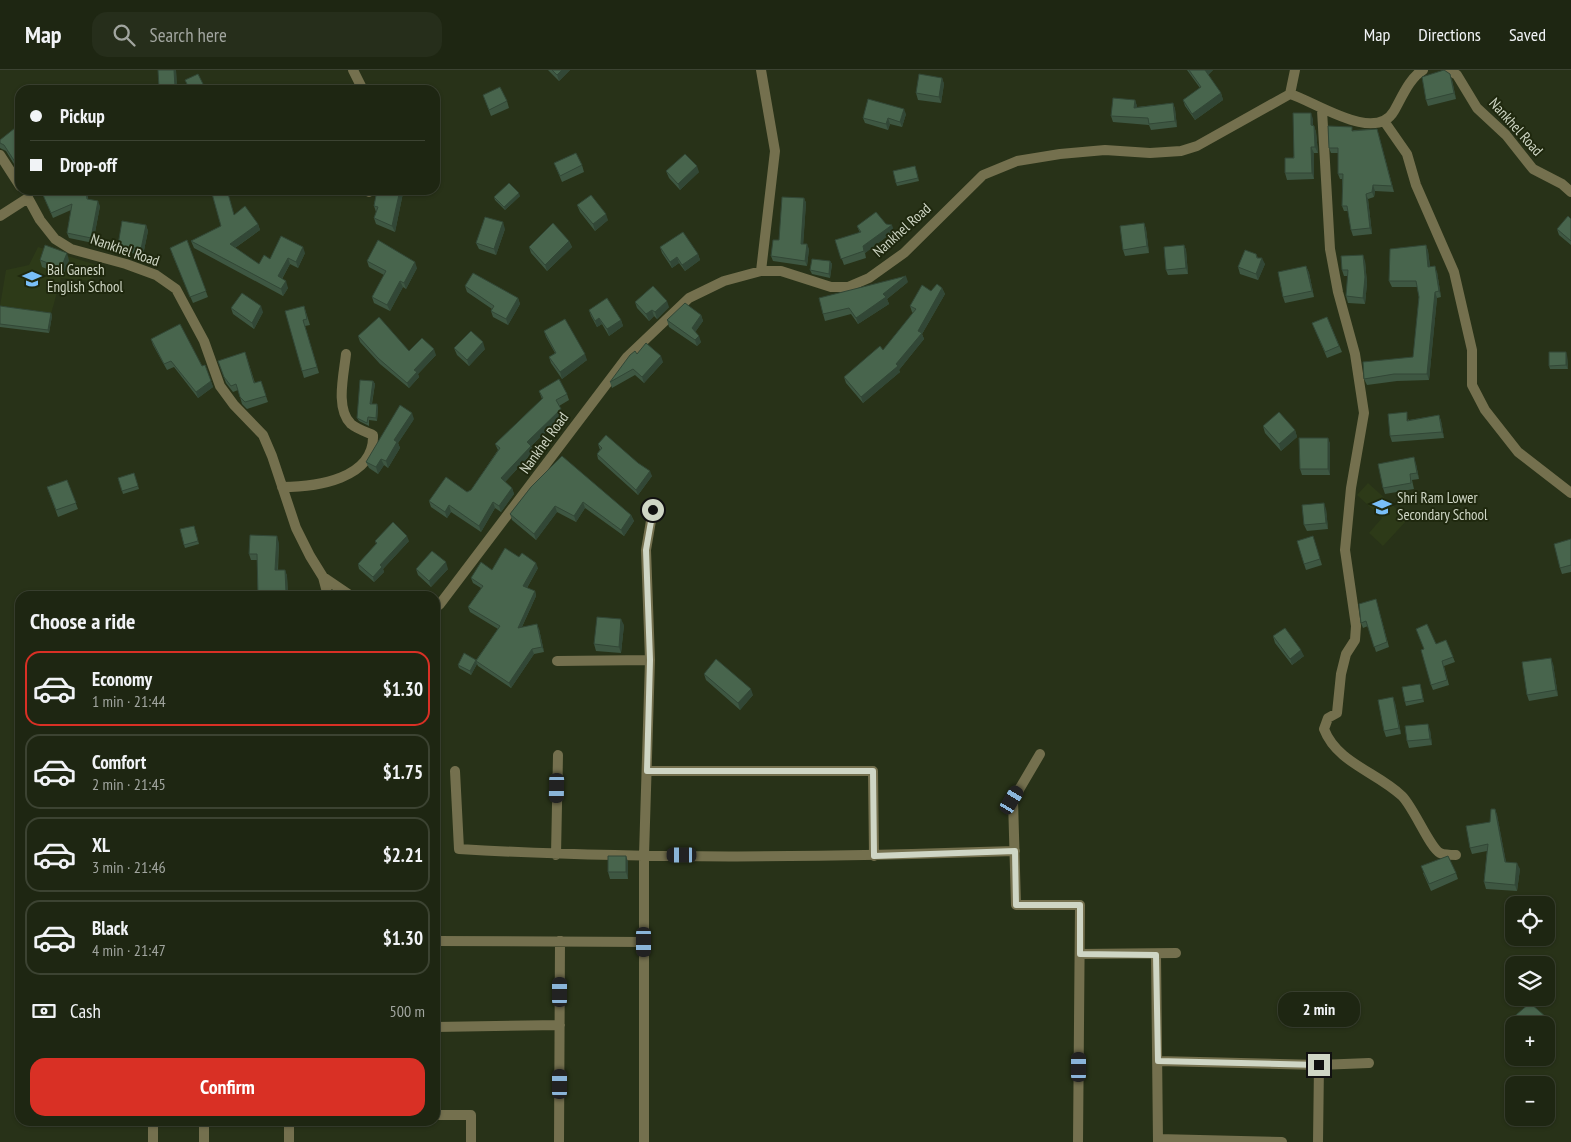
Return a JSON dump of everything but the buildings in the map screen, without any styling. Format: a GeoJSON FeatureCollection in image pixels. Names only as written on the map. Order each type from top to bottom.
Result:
{"type":"FeatureCollection","features":[{"type":"Feature","properties":{"kind":"street"},"geometry":{"type":"LineString","coordinates":[[352,70],[360,85]]}},
{"type":"Feature","properties":{"kind":"street"},"geometry":{"type":"LineString","coordinates":[[761,70],[775,151],[761,271]]}},
{"type":"Feature","properties":{"kind":"street"},"geometry":{"type":"LineString","coordinates":[[1295,70],[1290,94],[1302,97],[1322,110],[1370,124],[1384,121],[1392,114],[1402,97],[1423,70]]}},
{"type":"Feature","properties":{"kind":"street","name":"Nankhel Road"},"geometry":{"type":"LineString","coordinates":[[1450,70],[1457,75],[1477,108],[1506,135],[1533,169],[1562,184],[1571,192]]}},
{"type":"Feature","properties":{"kind":"street","name":"Nankhel Road"},"geometry":{"type":"LineString","coordinates":[[440,604],[628,357],[689,298],[724,281],[761,271],[781,271],[831,287],[848,287],[869,278],[904,253],[983,175],[1017,161],[1060,154],[1105,150],[1150,153],[1181,151],[1197,146],[1290,94]]}},
{"type":"Feature","properties":{"kind":"street"},"geometry":{"type":"LineString","coordinates":[[1322,110],[1330,249],[1338,292],[1355,354],[1364,413],[1351,488],[1345,550],[1353,599],[1355,640],[1346,654],[1341,674],[1337,712],[1325,723],[1324,729],[1327,738],[1342,754],[1391,786],[1402,796],[1411,806],[1434,847],[1441,854],[1456,855]]}},
{"type":"Feature","properties":{"kind":"street"},"geometry":{"type":"LineString","coordinates":[[1384,121],[1407,154],[1416,185],[1454,272],[1472,350],[1472,385],[1485,410],[1518,452],[1571,493]]}},
{"type":"Feature","properties":{"kind":"street"},"geometry":{"type":"LineString","coordinates":[[0,155],[15,178]]}},
{"type":"Feature","properties":{"kind":"street","name":"Nankhel Road"},"geometry":{"type":"LineString","coordinates":[[0,216],[25,195]]}},
{"type":"Feature","properties":{"kind":"street","name":"Nankhel Road"},"geometry":{"type":"LineString","coordinates":[[27,195],[40,220],[55,239],[71,249],[126,264],[156,275],[176,289],[204,341],[220,386],[234,405],[263,435],[296,528],[323,577],[344,591]]}},
{"type":"Feature","properties":{"kind":"street"},"geometry":{"type":"LineString","coordinates":[[282,487],[300,487],[340,478],[362,466],[373,446],[373,435],[352,425],[344,414],[342,394],[346,354]]}},
{"type":"Feature","properties":{"kind":"street"},"geometry":{"type":"LineString","coordinates":[[644,1142],[644,855],[650,660],[646,550],[653,510]]}},
{"type":"Feature","properties":{"kind":"street"},"geometry":{"type":"LineString","coordinates":[[323,577],[327,591]]}},
{"type":"Feature","properties":{"kind":"street"},"geometry":{"type":"LineString","coordinates":[[557,661],[650,660]]}},
{"type":"Feature","properties":{"kind":"street"},"geometry":{"type":"LineString","coordinates":[[1040,754],[1012,800],[1016,905],[1080,905],[1078,1142]]}},
{"type":"Feature","properties":{"kind":"street"},"geometry":{"type":"LineString","coordinates":[[556,855],[558,755]]}},
{"type":"Feature","properties":{"kind":"street"},"geometry":{"type":"LineString","coordinates":[[455,771],[459,849],[556,855],[874,856],[1015,851]]}},
{"type":"Feature","properties":{"kind":"street"},"geometry":{"type":"LineString","coordinates":[[647,771],[873,771],[874,856]]}},
{"type":"Feature","properties":{"kind":"street"},"geometry":{"type":"LineString","coordinates":[[559,1142],[560,941]]}},
{"type":"Feature","properties":{"kind":"street"},"geometry":{"type":"LineString","coordinates":[[440,942],[644,942]]}},
{"type":"Feature","properties":{"kind":"street"},"geometry":{"type":"LineString","coordinates":[[1080,954],[1156,955],[1176,953]]}},
{"type":"Feature","properties":{"kind":"street"},"geometry":{"type":"LineString","coordinates":[[1156,955],[1158,1141],[1282,1142]]}},
{"type":"Feature","properties":{"kind":"street"},"geometry":{"type":"LineString","coordinates":[[440,1027],[560,1025]]}},
{"type":"Feature","properties":{"kind":"street"},"geometry":{"type":"LineString","coordinates":[[1158,1061],[1319,1065],[1369,1064]]}},
{"type":"Feature","properties":{"kind":"street"},"geometry":{"type":"LineString","coordinates":[[1318,1142],[1319,1065]]}},
{"type":"Feature","properties":{"kind":"street"},"geometry":{"type":"LineString","coordinates":[[440,1116],[471,1115],[471,1142]]}},
{"type":"Feature","properties":{"kind":"street"},"geometry":{"type":"LineString","coordinates":[[153,1126],[153,1142]]}},
{"type":"Feature","properties":{"kind":"street"},"geometry":{"type":"LineString","coordinates":[[204,1126],[204,1142]]}},
{"type":"Feature","properties":{"kind":"street"},"geometry":{"type":"LineString","coordinates":[[288,1126],[289,1142]]}},
{"type":"Feature","properties":{"kind":"shaded area","name":"Bal Ganesh English School"},"geometry":{"type":"Polygon","coordinates":[[[38,247],[97,265],[90,281],[61,278],[51,314],[0,306],[6,270],[29,265],[38,247]]]}},
{"type":"Feature","properties":{"kind":"shaded area","name":"Shri Ram Lower Secondary School"},"geometry":{"type":"Polygon","coordinates":[[[1368,483],[1408,519],[1383,546],[1369,533],[1382,518],[1357,495],[1368,483]]]}},
{"type":"Feature","properties":{"kind":"place","name":"Bal Ganesh English School"},"geometry":{"type":"Point","coordinates":[32,279]}},
{"type":"Feature","properties":{"kind":"place","name":"Shri Ram Lower Secondary School"},"geometry":{"type":"Point","coordinates":[1382,507]}},
{"type":"Feature","properties":{"kind":"route"},"geometry":{"type":"LineString","coordinates":[[653,510],[646,550],[650,660],[647,771],[873,771],[874,856],[1015,851],[1016,905],[1080,905],[1080,954],[1156,955],[1158,1061],[1319,1065]]}}]}
